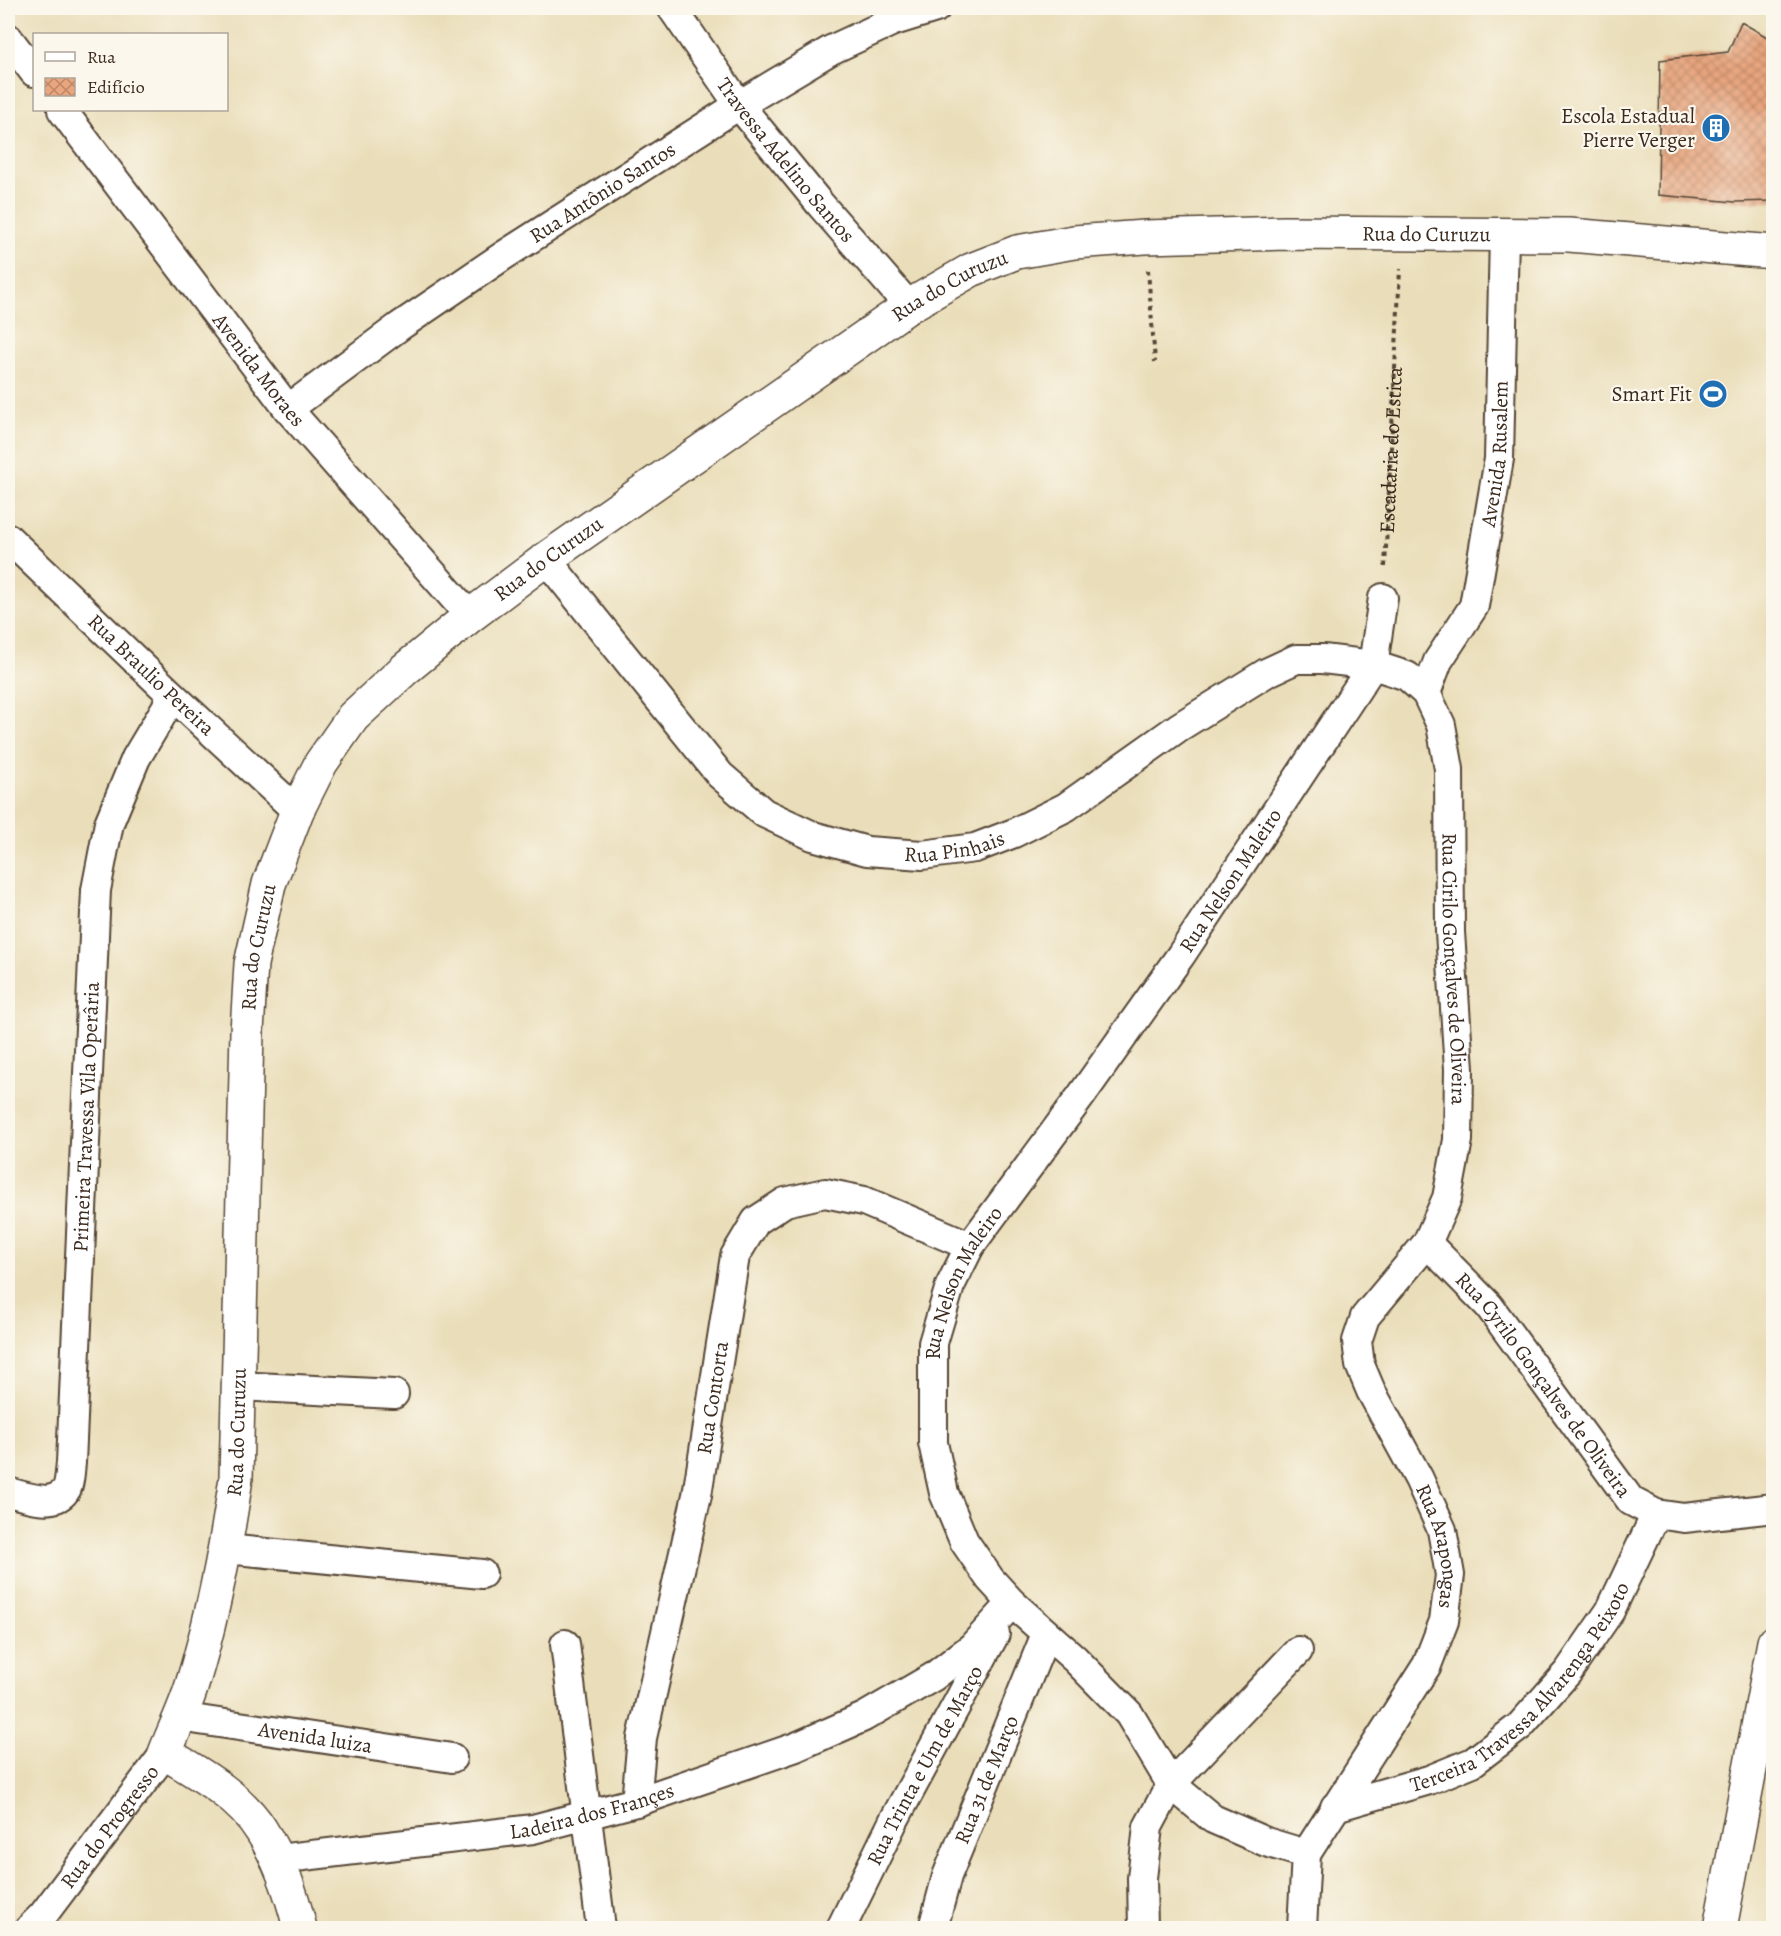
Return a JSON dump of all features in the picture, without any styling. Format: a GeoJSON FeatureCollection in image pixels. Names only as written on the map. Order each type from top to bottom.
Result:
{"type":"FeatureCollection","features":[{"type":"Feature","properties":{"kind":"street","name":"Travessa Adelino Santos"},"geometry":{"type":"LineString","coordinates":[[672,8],[740,105],[820,204],[909,306]]}},
{"type":"Feature","properties":{"kind":"street","name":"Rua Antônio Santos"},"geometry":{"type":"LineString","coordinates":[[288,409],[400,326],[503,256],[740,105],[831,50],[891,22],[936,8]]}},
{"type":"Feature","properties":{"kind":"street"},"geometry":{"type":"LineString","coordinates":[[8,38],[33,71]]}},
{"type":"Feature","properties":{"kind":"street","name":"Avenida Moraes"},"geometry":{"type":"LineString","coordinates":[[63,111],[288,409],[470,616]]}},
{"type":"Feature","properties":{"kind":"street","name":"Rua do Curuzu"},"geometry":{"type":"LineString","coordinates":[[165,1753],[192,1686],[208,1628],[226,1549],[236,1478],[247,1032],[252,964],[269,884],[297,812],[321,764],[353,717],[404,670],[470,616],[546,559],[909,306],[971,270],[1017,252],[1074,242],[1145,237],[1273,233],[1402,233],[1569,235],[1773,252]]}},
{"type":"Feature","properties":{"kind":"street","name":"Avenida Rusalem"},"geometry":{"type":"LineString","coordinates":[[1426,693],[1438,660],[1474,606],[1499,459],[1504,235]]}},
{"type":"Feature","properties":{"kind":"street","name":"Rua Braulio Pereira"},"geometry":{"type":"LineString","coordinates":[[8,538],[297,812]]}},
{"type":"Feature","properties":{"kind":"street","name":"Rua Pinhais"},"geometry":{"type":"LineString","coordinates":[[546,559],[720,775],[764,813],[813,836],[867,851],[922,855],[975,848],[1014,833],[1066,807],[1179,727],[1266,673],[1296,659],[1323,659],[1373,665],[1407,676],[1426,693]]}},
{"type":"Feature","properties":{"kind":"street"},"geometry":{"type":"LineString","coordinates":[[1373,665],[1383,598]]}},
{"type":"Feature","properties":{"kind":"street","name":"Rua Nelson Maleiro"},"geometry":{"type":"LineString","coordinates":[[1306,1854],[1266,1842],[1213,1819],[1171,1784],[1130,1714],[1075,1659],[1012,1603],[990,1579],[964,1541],[944,1492],[933,1443],[933,1343],[950,1286],[970,1246],[1081,1096],[1181,955],[1373,665]]}},
{"type":"Feature","properties":{"kind":"street","name":"Rua Cirilo Gonçalves de Oliveira"},"geometry":{"type":"LineString","coordinates":[[1426,693],[1441,725],[1449,769],[1450,932],[1459,1069],[1458,1140],[1447,1198],[1427,1243]]}},
{"type":"Feature","properties":{"kind":"street","name":"Primeira Travessa Vila Operâria"},"geometry":{"type":"LineString","coordinates":[[8,1492],[45,1500],[58,1497],[67,1488],[71,1463],[96,890],[109,823],[136,758],[173,696]]}},
{"type":"Feature","properties":{"kind":"street","name":"Rua Contorta"},"geometry":{"type":"LineString","coordinates":[[636,1802],[642,1738],[697,1495],[735,1256],[756,1221],[785,1202],[825,1193],[864,1201],[970,1246]]}},
{"type":"Feature","properties":{"kind":"street","name":"Rua Cyrilo Gonçalves de Oliveira"},"geometry":{"type":"LineString","coordinates":[[1427,1243],[1489,1306],[1631,1501],[1656,1514],[1684,1518],[1773,1508]]}},
{"type":"Feature","properties":{"kind":"street","name":"Rua Arapongas"},"geometry":{"type":"LineString","coordinates":[[1306,1854],[1427,1665],[1444,1621],[1450,1575],[1442,1530],[1419,1479],[1359,1365],[1357,1341],[1365,1317],[1427,1243]]}},
{"type":"Feature","properties":{"kind":"street"},"geometry":{"type":"LineString","coordinates":[[239,1386],[394,1394]]}},
{"type":"Feature","properties":{"kind":"street","name":"Terceira Travessa Alvarenga Peixoto"},"geometry":{"type":"LineString","coordinates":[[1335,1807],[1420,1783],[1473,1762],[1520,1726],[1568,1672],[1610,1611],[1656,1514]]}},
{"type":"Feature","properties":{"kind":"street"},"geometry":{"type":"LineString","coordinates":[[226,1549],[482,1574]]}},
{"type":"Feature","properties":{"kind":"street","name":"Ladeira dos Françes"},"geometry":{"type":"LineString","coordinates":[[278,1860],[533,1829],[636,1802],[796,1747],[864,1717],[933,1677],[964,1653],[1012,1603]]}},
{"type":"Feature","properties":{"kind":"street","name":"Rua Trinta e Um de Março"},"geometry":{"type":"LineString","coordinates":[[841,1929],[893,1822],[1012,1603]]}},
{"type":"Feature","properties":{"kind":"street","name":"Rua 31 de Março"},"geometry":{"type":"LineString","coordinates":[[933,1929],[947,1876],[1046,1634]]}},
{"type":"Feature","properties":{"kind":"street"},"geometry":{"type":"LineString","coordinates":[[1720,1929],[1773,1642]]}},
{"type":"Feature","properties":{"kind":"street"},"geometry":{"type":"LineString","coordinates":[[566,1644],[600,1929]]}},
{"type":"Feature","properties":{"kind":"street"},"geometry":{"type":"LineString","coordinates":[[1143,1929],[1142,1878],[1148,1827],[1171,1784],[1298,1651]]}},
{"type":"Feature","properties":{"kind":"street","name":"Avenida luiza"},"geometry":{"type":"LineString","coordinates":[[179,1717],[452,1758]]}},
{"type":"Feature","properties":{"kind":"street"},"geometry":{"type":"LineString","coordinates":[[165,1753],[205,1777],[232,1798],[260,1828],[278,1860],[300,1929]]}},
{"type":"Feature","properties":{"kind":"street","name":"Rua do Progresso"},"geometry":{"type":"LineString","coordinates":[[30,1929],[165,1753]]}},
{"type":"Feature","properties":{"kind":"street"},"geometry":{"type":"LineString","coordinates":[[1302,1929],[1306,1854]]}},
{"type":"Feature","properties":{"kind":"path","name":"Escadaria do Estica"},"geometry":{"type":"LineString","coordinates":[[1383,598],[1402,233]]}},
{"type":"Feature","properties":{"kind":"path"},"geometry":{"type":"LineString","coordinates":[[1147,260],[1155,362]]}},
{"type":"Feature","properties":{"kind":"building","name":"Escola Estadual Pierre Verger"},"geometry":{"type":"Polygon","coordinates":[[[1741,22],[1774,41],[1774,201],[1735,202],[1658,195],[1660,60],[1728,52],[1741,22]]]}},
{"type":"Feature","properties":{"kind":"place","name":"Escola Estadual Pierre Verger"},"geometry":{"type":"Point","coordinates":[1716,128]}},
{"type":"Feature","properties":{"kind":"place","name":"Smart Fit"},"geometry":{"type":"Point","coordinates":[1713,394]}}]}
